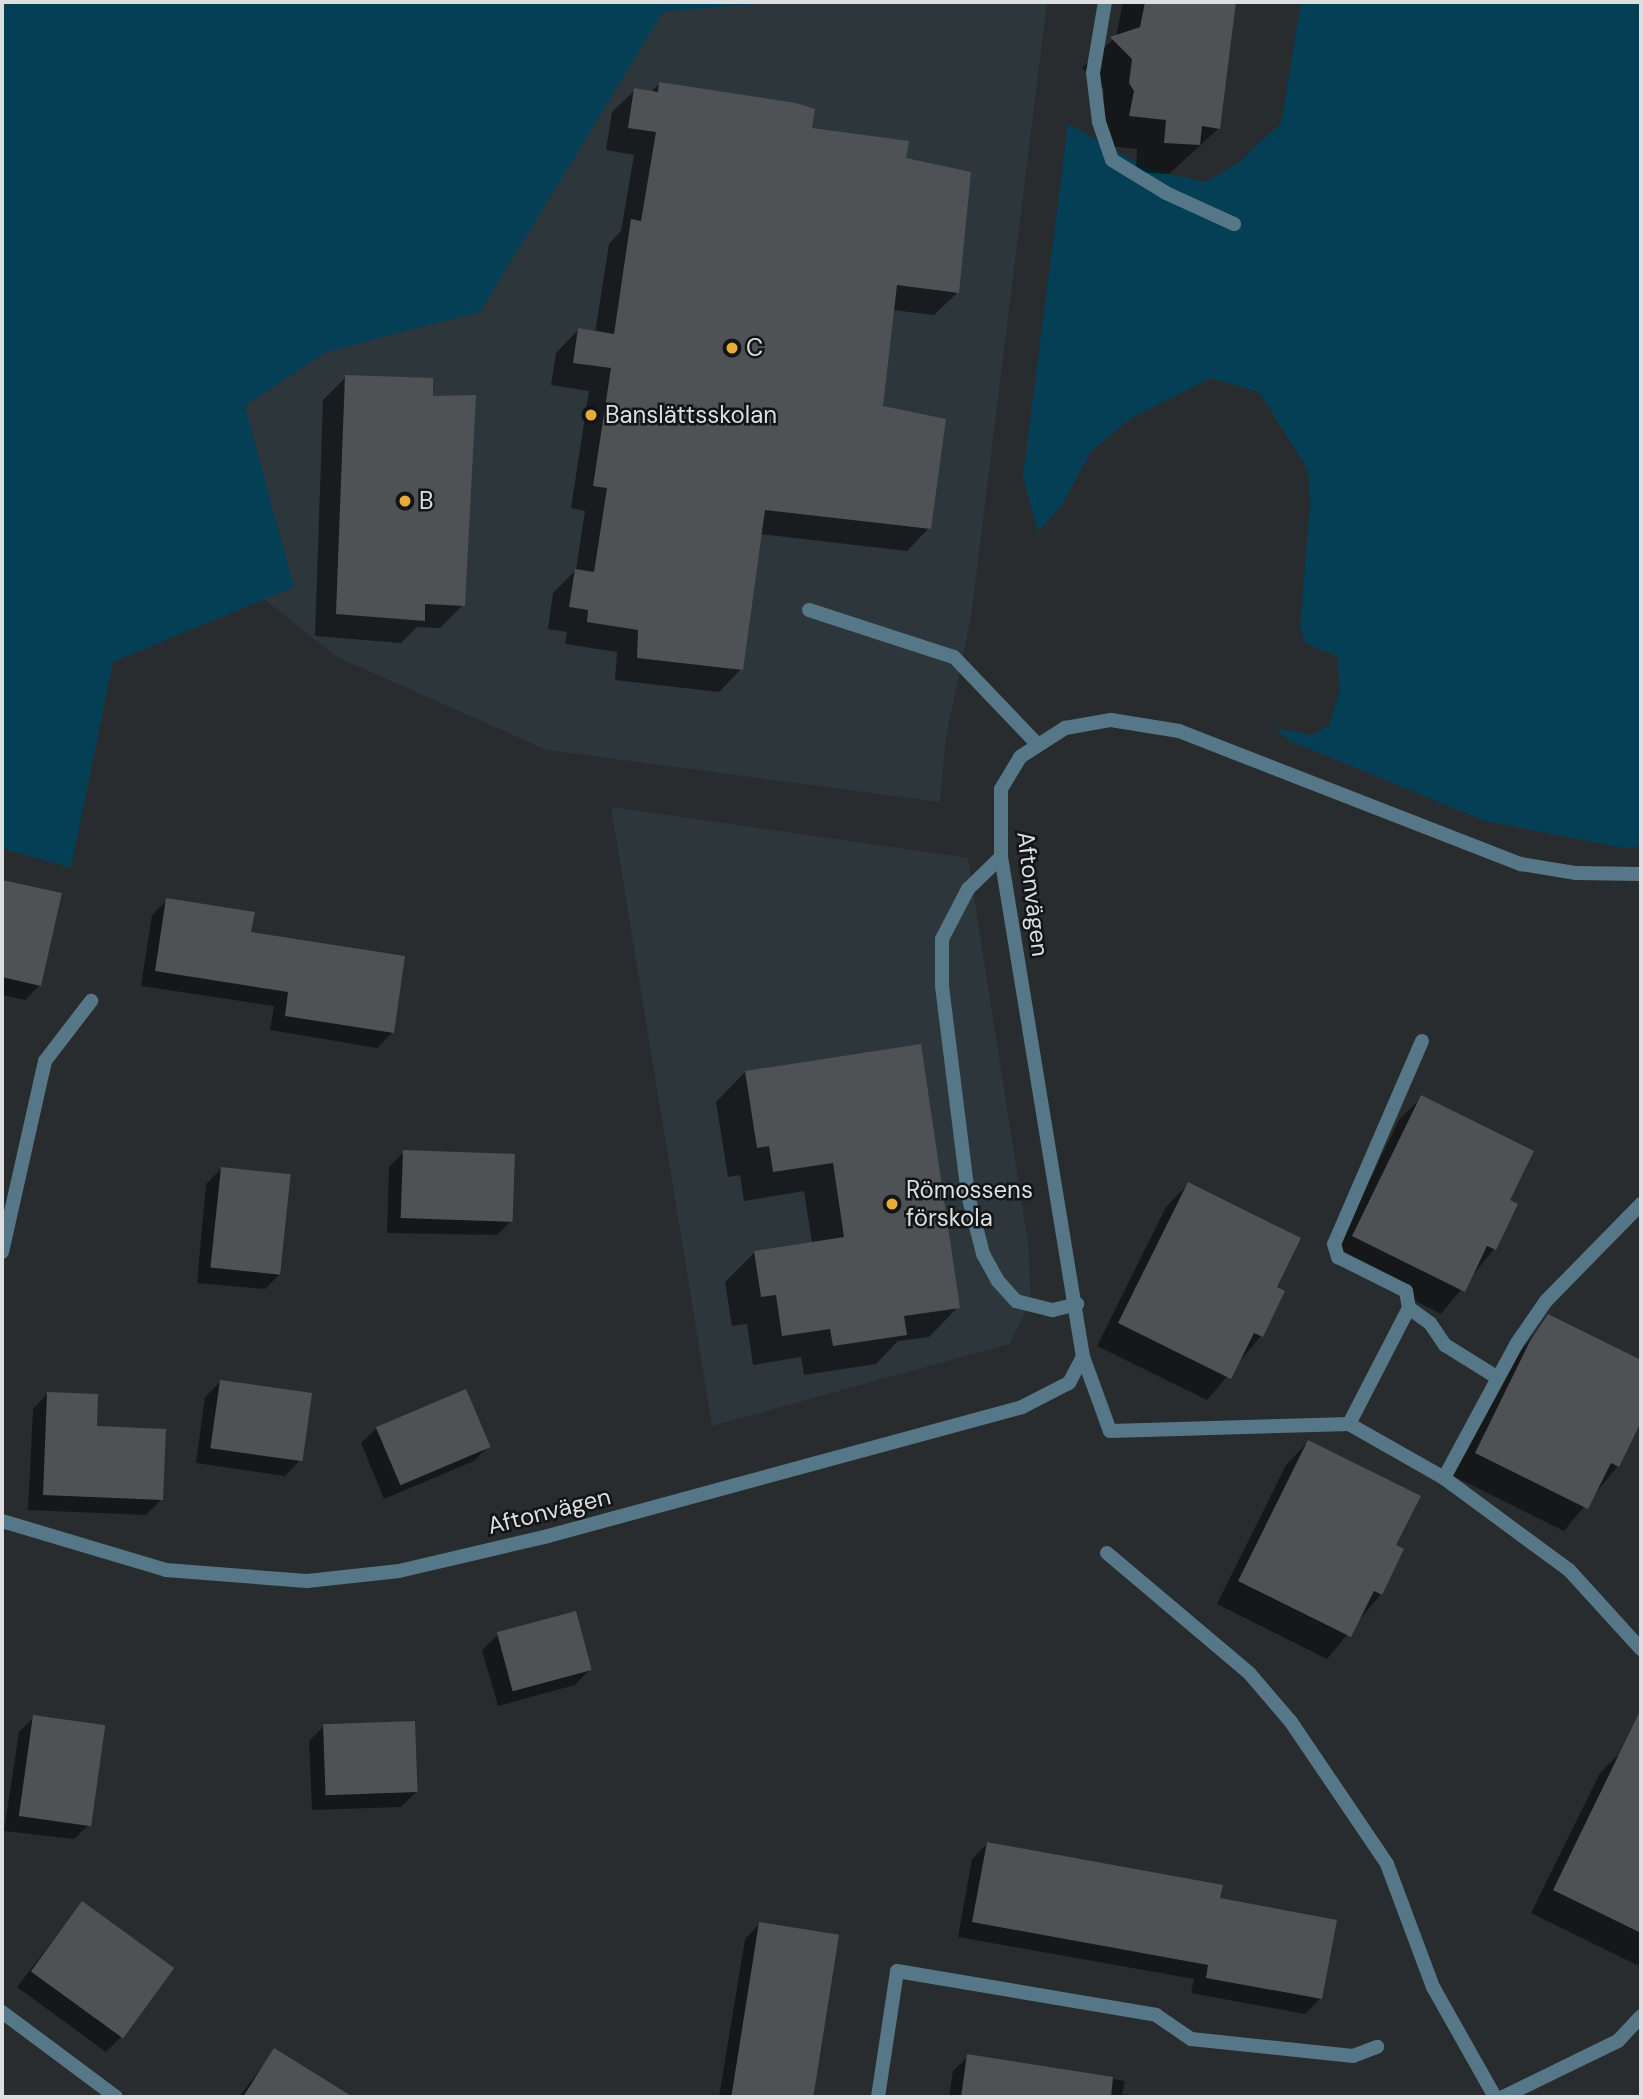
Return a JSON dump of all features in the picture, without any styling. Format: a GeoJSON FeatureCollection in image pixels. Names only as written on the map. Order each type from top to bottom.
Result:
{"type":"FeatureCollection","features":[{"type":"Feature","properties":{"kind":"street"},"geometry":{"type":"LineString","coordinates":[[1105,2],[1093,73],[1099,122],[1112,160],[1166,192],[1234,224]]}},
{"type":"Feature","properties":{"kind":"street"},"geometry":{"type":"LineString","coordinates":[[809,610],[954,657],[1037,744]]}},
{"type":"Feature","properties":{"kind":"street","name":"Aftonvägen"},"geometry":{"type":"LineString","coordinates":[[1349,1424],[1110,1432],[1083,1357],[1077,1304],[1001,857],[1001,789],[1020,757],[1037,744],[1065,728],[1111,720],[1179,731],[1521,864],[1576,873],[1641,874]]}},
{"type":"Feature","properties":{"kind":"street"},"geometry":{"type":"LineString","coordinates":[[1001,857],[968,889],[942,939],[942,986],[968,1195],[984,1254],[998,1281],[1016,1301],[1053,1310],[1077,1304]]}},
{"type":"Feature","properties":{"kind":"street"},"geometry":{"type":"LineString","coordinates":[[2,1252],[45,1061],[91,1001]]}},
{"type":"Feature","properties":{"kind":"street"},"geometry":{"type":"LineString","coordinates":[[1422,1041],[1334,1244],[1338,1257],[1406,1291],[1409,1308],[1349,1424],[1444,1478],[1569,1570],[1641,1649]]}},
{"type":"Feature","properties":{"kind":"street"},"geometry":{"type":"LineString","coordinates":[[1444,1478],[1498,1378],[1546,1301],[1641,1204]]}},
{"type":"Feature","properties":{"kind":"street"},"geometry":{"type":"LineString","coordinates":[[1409,1308],[1430,1323],[1446,1346],[1498,1378]]}},
{"type":"Feature","properties":{"kind":"street","name":"Aftonvägen"},"geometry":{"type":"LineString","coordinates":[[2,1521],[166,1570],[307,1581],[398,1571],[548,1536],[1022,1407],[1069,1383],[1083,1357]]}},
{"type":"Feature","properties":{"kind":"street"},"geometry":{"type":"LineString","coordinates":[[1107,1553],[1250,1674],[1291,1722],[1387,1864],[1433,1987],[1495,2097]]}},
{"type":"Feature","properties":{"kind":"street"},"geometry":{"type":"LineString","coordinates":[[878,2097],[897,1971],[1156,2014],[1191,2039],[1353,2056],[1377,2047]]}},
{"type":"Feature","properties":{"kind":"street"},"geometry":{"type":"LineString","coordinates":[[2,2012],[116,2097]]}},
{"type":"Feature","properties":{"kind":"street"},"geometry":{"type":"LineString","coordinates":[[1503,2097],[1618,2041],[1641,2016]]}},
{"type":"Feature","properties":{"kind":"shaded area"},"geometry":{"type":"Polygon","coordinates":[[[2,2],[779,2],[663,12],[480,312],[326,352],[245,406],[294,587],[113,662],[71,868],[2,848],[2,2]]]}},
{"type":"Feature","properties":{"kind":"shaded area","name":"Banslättsskolan"},"geometry":{"type":"Polygon","coordinates":[[[30,2],[1047,2],[971,617],[946,736],[940,802],[547,750],[337,657],[241,581],[30,2]]]}},
{"type":"Feature","properties":{"kind":"shaded area"},"geometry":{"type":"Polygon","coordinates":[[[1301,2],[1641,2],[1641,845],[1629,849],[1485,821],[1288,740],[1275,728],[1312,735],[1329,725],[1340,691],[1337,656],[1305,643],[1300,625],[1310,506],[1308,470],[1259,392],[1211,378],[1130,419],[1091,452],[1062,505],[1038,532],[1023,477],[1068,124],[1151,170],[1205,182],[1238,163],[1281,123],[1301,2]]]}},
{"type":"Feature","properties":{"kind":"shaded area"},"geometry":{"type":"Polygon","coordinates":[[[611,807],[968,858],[1028,1243],[1031,1301],[1009,1344],[712,1426],[611,807]]]}},
{"type":"Feature","properties":{"kind":"building"},"geometry":{"type":"Polygon","coordinates":[[[1145,2],[1236,2],[1220,129],[1202,126],[1200,145],[1164,143],[1166,120],[1129,116],[1134,91],[1129,83],[1132,59],[1110,37],[1140,27],[1145,2]]]}},
{"type":"Feature","properties":{"kind":"building","name":"C"},"geometry":{"type":"Polygon","coordinates":[[[659,82],[796,103],[815,109],[812,128],[909,141],[906,158],[971,172],[959,293],[897,285],[883,406],[946,419],[931,529],[765,510],[743,670],[637,658],[638,630],[587,622],[588,610],[569,607],[575,569],[594,572],[607,488],[593,486],[611,368],[573,363],[578,328],[614,334],[631,219],[641,221],[656,132],[628,128],[634,88],[658,92],[659,82]]]}},
{"type":"Feature","properties":{"kind":"building","name":"B"},"geometry":{"type":"Polygon","coordinates":[[[345,375],[433,378],[433,396],[476,395],[465,606],[425,604],[425,621],[336,614],[345,375]]]}},
{"type":"Feature","properties":{"kind":"building"},"geometry":{"type":"Polygon","coordinates":[[[2,880],[62,893],[41,986],[2,977],[2,880]]]}},
{"type":"Feature","properties":{"kind":"building"},"geometry":{"type":"Polygon","coordinates":[[[166,898],[255,912],[251,932],[405,956],[394,1033],[285,1016],[288,992],[155,971],[166,898]]]}},
{"type":"Feature","properties":{"kind":"building","name":"Römossens förskola"},"geometry":{"type":"Polygon","coordinates":[[[921,1044],[960,1308],[904,1316],[907,1335],[833,1346],[830,1329],[782,1336],[776,1295],[761,1297],[754,1251],[844,1237],[833,1163],[773,1172],[769,1146],[757,1148],[745,1071],[921,1044]]]}},
{"type":"Feature","properties":{"kind":"building"},"geometry":{"type":"Polygon","coordinates":[[[1421,1095],[1534,1151],[1510,1200],[1518,1204],[1496,1250],[1487,1246],[1465,1292],[1352,1236],[1421,1095]]]}},
{"type":"Feature","properties":{"kind":"building"},"geometry":{"type":"Polygon","coordinates":[[[403,1150],[515,1154],[513,1222],[401,1218],[403,1150]]]}},
{"type":"Feature","properties":{"kind":"building"},"geometry":{"type":"Polygon","coordinates":[[[221,1167],[291,1174],[280,1275],[210,1267],[221,1167]]]}},
{"type":"Feature","properties":{"kind":"building"},"geometry":{"type":"Polygon","coordinates":[[[1188,1182],[1301,1238],[1277,1287],[1285,1291],[1263,1337],[1254,1333],[1231,1379],[1118,1323],[1188,1182]]]}},
{"type":"Feature","properties":{"kind":"building"},"geometry":{"type":"Polygon","coordinates":[[[1548,1314],[1641,1360],[1641,1422],[1619,1467],[1611,1463],[1588,1509],[1475,1453],[1530,1341],[1548,1314]]]}},
{"type":"Feature","properties":{"kind":"building"},"geometry":{"type":"Polygon","coordinates":[[[220,1380],[312,1393],[302,1461],[210,1448],[220,1380]]]}},
{"type":"Feature","properties":{"kind":"building"},"geometry":{"type":"Polygon","coordinates":[[[466,1389],[491,1447],[400,1485],[376,1427],[466,1389]]]}},
{"type":"Feature","properties":{"kind":"building"},"geometry":{"type":"Polygon","coordinates":[[[47,1392],[98,1394],[97,1426],[166,1429],[163,1500],[43,1495],[47,1392]]]}},
{"type":"Feature","properties":{"kind":"building"},"geometry":{"type":"Polygon","coordinates":[[[1308,1440],[1421,1496],[1396,1545],[1404,1549],[1382,1595],[1374,1591],[1351,1637],[1238,1581],[1308,1440]]]}},
{"type":"Feature","properties":{"kind":"building"},"geometry":{"type":"Polygon","coordinates":[[[576,1611],[592,1670],[513,1691],[497,1632],[576,1611]]]}},
{"type":"Feature","properties":{"kind":"building"},"geometry":{"type":"Polygon","coordinates":[[[1641,1709],[1641,1933],[1553,1890],[1641,1709]]]}},
{"type":"Feature","properties":{"kind":"building"},"geometry":{"type":"Polygon","coordinates":[[[33,1715],[105,1725],[91,1826],[19,1816],[33,1715]]]}},
{"type":"Feature","properties":{"kind":"building"},"geometry":{"type":"Polygon","coordinates":[[[415,1721],[417,1792],[326,1795],[323,1724],[415,1721]]]}},
{"type":"Feature","properties":{"kind":"building"},"geometry":{"type":"Polygon","coordinates":[[[987,1842],[1223,1885],[1220,1898],[1337,1920],[1322,1999],[1206,1978],[1208,1965],[972,1922],[987,1842]]]}},
{"type":"Feature","properties":{"kind":"building"},"geometry":{"type":"Polygon","coordinates":[[[82,1901],[174,1968],[123,2038],[31,1971],[82,1901]]]}},
{"type":"Feature","properties":{"kind":"building"},"geometry":{"type":"Polygon","coordinates":[[[759,1922],[839,1935],[813,2097],[731,2097],[759,1922]]]}},
{"type":"Feature","properties":{"kind":"building"},"geometry":{"type":"Polygon","coordinates":[[[274,2048],[353,2097],[243,2097],[274,2048]]]}},
{"type":"Feature","properties":{"kind":"building"},"geometry":{"type":"Polygon","coordinates":[[[967,2054],[1113,2077],[1111,2097],[961,2097],[967,2054]]]}},
{"type":"Feature","properties":{"kind":"place","name":"C"},"geometry":{"type":"Point","coordinates":[732,348]}},
{"type":"Feature","properties":{"kind":"place","name":"Banslättsskolan"},"geometry":{"type":"Point","coordinates":[591,415]}},
{"type":"Feature","properties":{"kind":"place","name":"B"},"geometry":{"type":"Point","coordinates":[405,501]}},
{"type":"Feature","properties":{"kind":"place","name":"Römossens förskola"},"geometry":{"type":"Point","coordinates":[892,1204]}}]}
